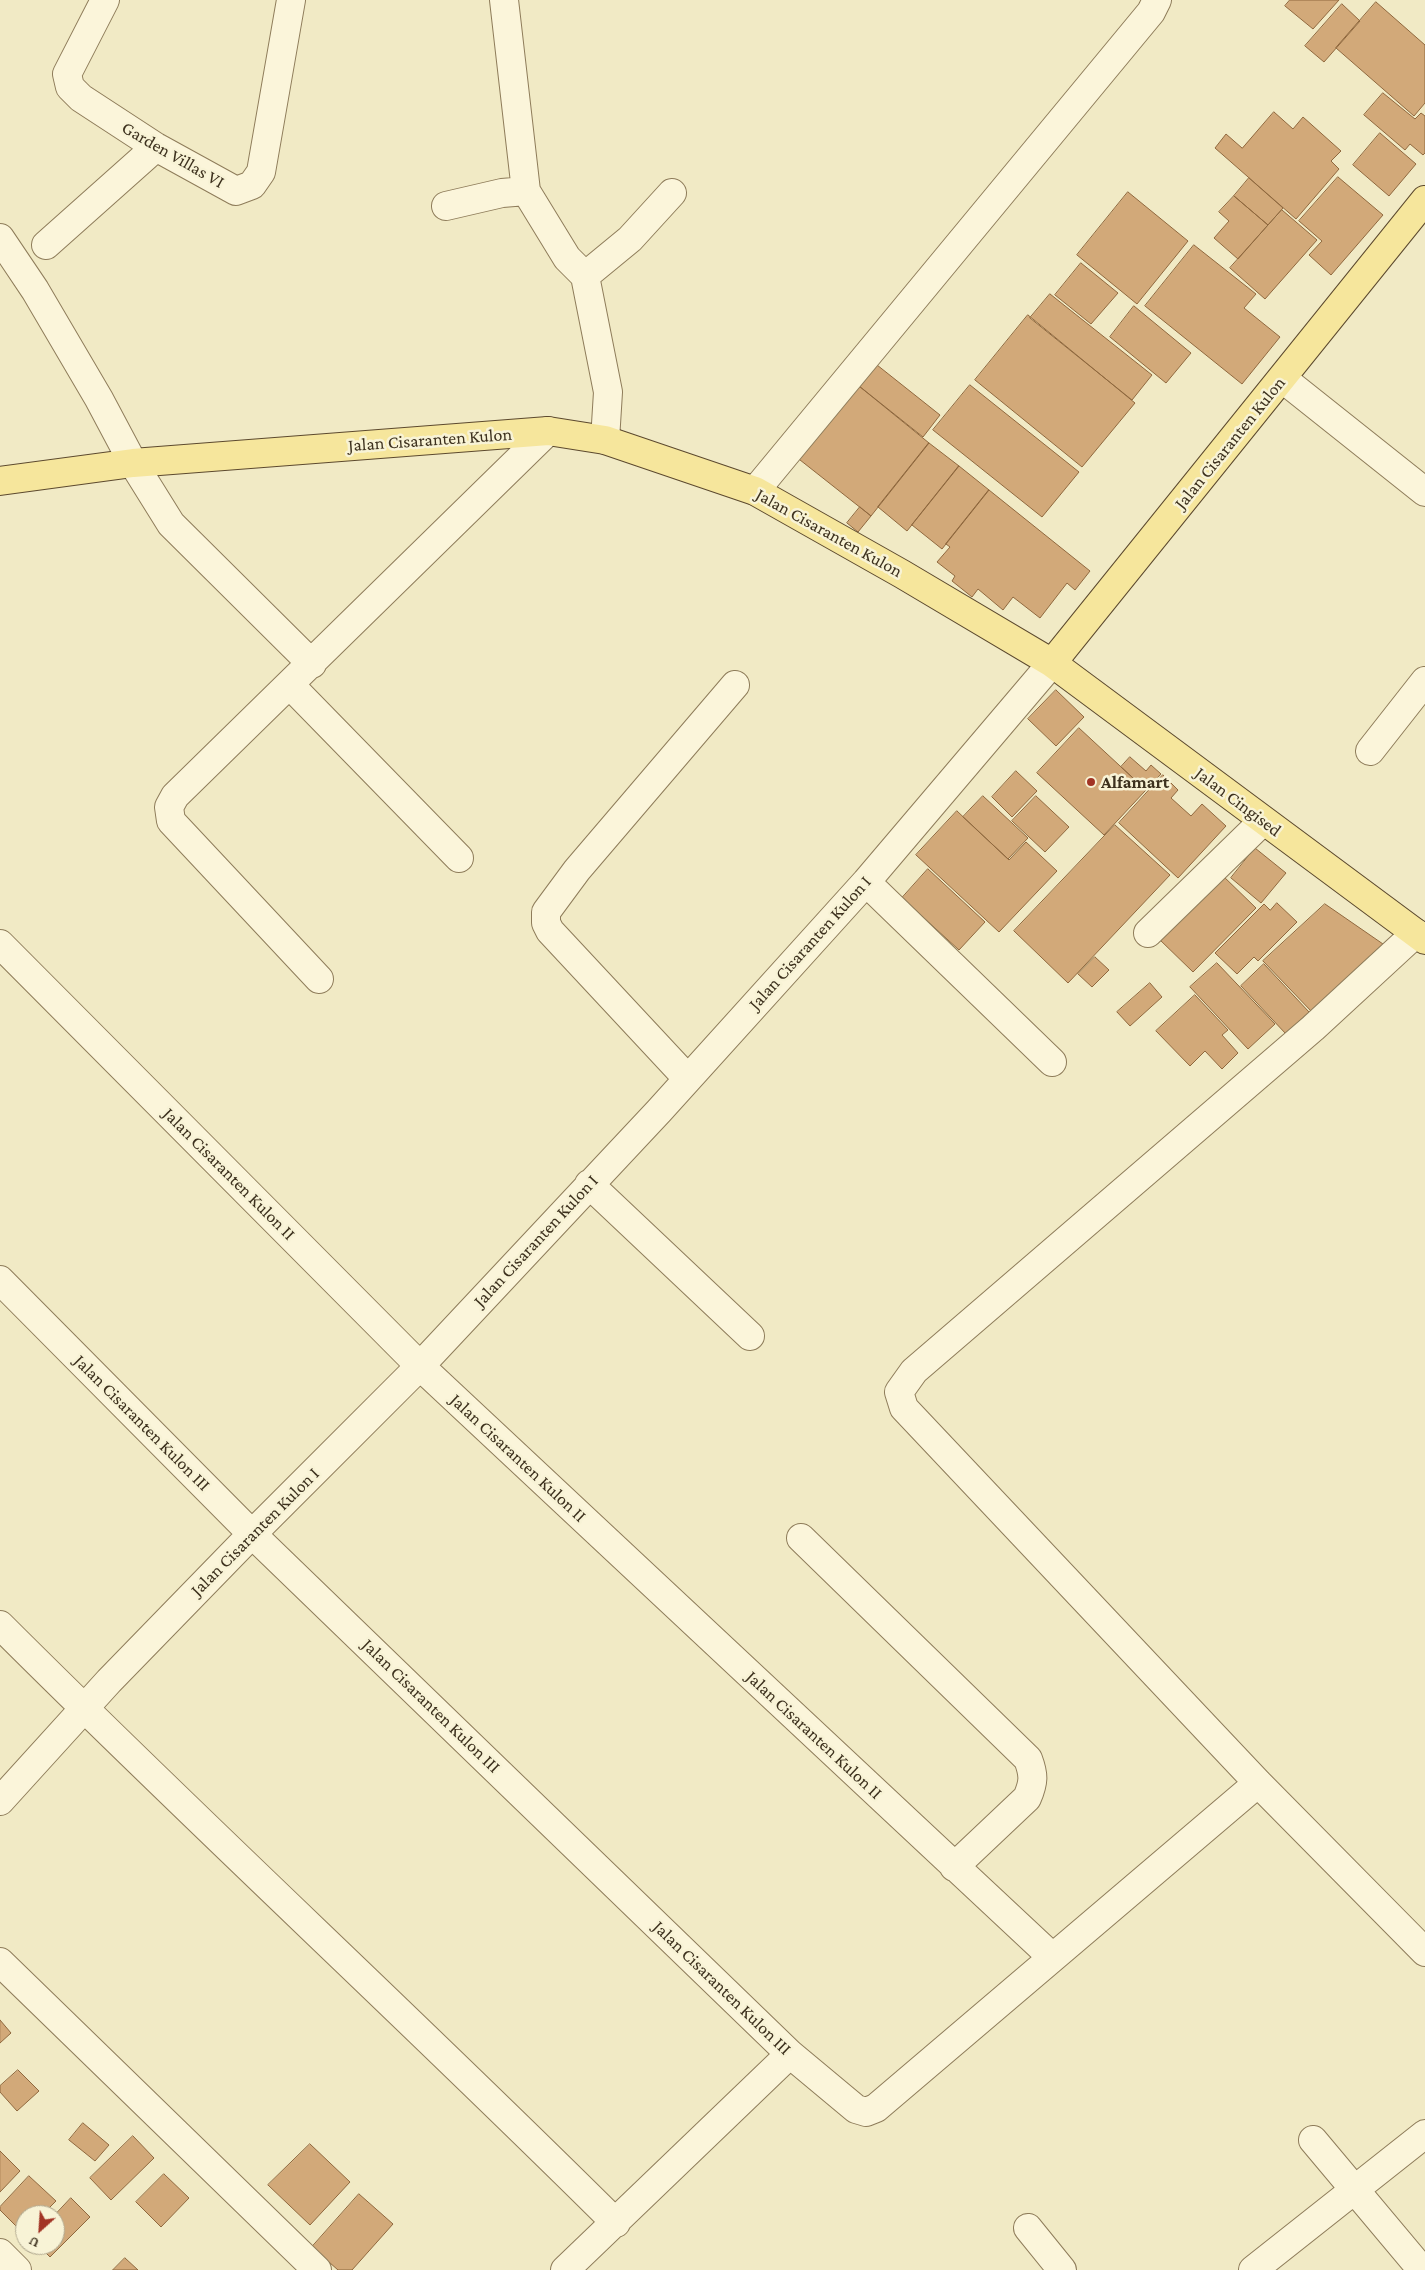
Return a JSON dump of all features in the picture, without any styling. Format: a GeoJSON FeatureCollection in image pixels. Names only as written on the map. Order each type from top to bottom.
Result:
{"type":"FeatureCollection","features":[{"type":"Feature","properties":{"kind":"main road","name":"Jalan Cisaranten Kulon"},"geometry":{"type":"LineString","coordinates":[[0,481],[132,463],[548,431],[605,440],[755,491],[1052,663],[1283,379],[1425,200]]}},
{"type":"Feature","properties":{"kind":"main road","name":"Jalan Cingised"},"geometry":{"type":"LineString","coordinates":[[1052,663],[1420,936]]}},
{"type":"Feature","properties":{"kind":"street","name":"Garden Villas VI"},"geometry":{"type":"LineString","coordinates":[[105,0],[67,74],[70,87],[81,98],[156,147],[236,191],[252,185],[261,172],[291,0]]}},
{"type":"Feature","properties":{"kind":"street"},"geometry":{"type":"LineString","coordinates":[[504,0],[526,191],[567,258],[585,276],[608,392],[605,440]]}},
{"type":"Feature","properties":{"kind":"street"},"geometry":{"type":"LineString","coordinates":[[755,491],[1151,12],[1157,0]]}},
{"type":"Feature","properties":{"kind":"street"},"geometry":{"type":"LineString","coordinates":[[46,245],[156,147]]}},
{"type":"Feature","properties":{"kind":"street"},"geometry":{"type":"LineString","coordinates":[[446,206],[502,193],[526,191]]}},
{"type":"Feature","properties":{"kind":"street"},"geometry":{"type":"LineString","coordinates":[[585,276],[630,240],[672,193]]}},
{"type":"Feature","properties":{"kind":"street"},"geometry":{"type":"LineString","coordinates":[[0,238],[35,290],[99,399],[132,463],[171,524],[312,664]]}},
{"type":"Feature","properties":{"kind":"street"},"geometry":{"type":"LineString","coordinates":[[1283,379],[1425,492]]}},
{"type":"Feature","properties":{"kind":"street"},"geometry":{"type":"LineString","coordinates":[[319,979],[170,821],[168,807],[175,796],[548,431]]}},
{"type":"Feature","properties":{"kind":"street","name":"Jalan Cisaranten Kulon I"},"geometry":{"type":"LineString","coordinates":[[0,1801],[85,1710],[109,1681],[252,1534],[420,1366],[687,1078],[866,882],[1052,663]]}},
{"type":"Feature","properties":{"kind":"street"},"geometry":{"type":"LineString","coordinates":[[1370,750],[1425,682]]}},
{"type":"Feature","properties":{"kind":"street"},"geometry":{"type":"LineString","coordinates":[[290,685],[459,858]]}},
{"type":"Feature","properties":{"kind":"street"},"geometry":{"type":"LineString","coordinates":[[687,1078],[550,931],[546,922],[546,912],[577,870],[735,685]]}},
{"type":"Feature","properties":{"kind":"street"},"geometry":{"type":"LineString","coordinates":[[1148,933],[1263,821]]}},
{"type":"Feature","properties":{"kind":"street"},"geometry":{"type":"LineString","coordinates":[[866,882],[1052,1062]]}},
{"type":"Feature","properties":{"kind":"street"},"geometry":{"type":"LineString","coordinates":[[1420,936],[914,1371],[899,1392],[904,1408],[1258,1783],[1425,1952]]}},
{"type":"Feature","properties":{"kind":"street","name":"Jalan Cisaranten Kulon II"},"geometry":{"type":"LineString","coordinates":[[0,944],[420,1366],[1052,1957]]}},
{"type":"Feature","properties":{"kind":"street"},"geometry":{"type":"LineString","coordinates":[[589,1184],[750,1336]]}},
{"type":"Feature","properties":{"kind":"street","name":"Jalan Cisaranten Kulon III"},"geometry":{"type":"LineString","coordinates":[[0,1280],[252,1534],[790,2054],[856,2109],[866,2112],[876,2108],[1052,1957]]}},
{"type":"Feature","properties":{"kind":"street"},"geometry":{"type":"LineString","coordinates":[[801,1538],[1028,1759],[1034,1773],[1033,1784],[1027,1798],[954,1867]]}},
{"type":"Feature","properties":{"kind":"street"},"geometry":{"type":"LineString","coordinates":[[0,1624],[85,1710],[529,2136],[616,2223]]}},
{"type":"Feature","properties":{"kind":"street"},"geometry":{"type":"LineString","coordinates":[[1052,1957],[1258,1783]]}},
{"type":"Feature","properties":{"kind":"street"},"geometry":{"type":"LineString","coordinates":[[0,1962],[317,2270]]}},
{"type":"Feature","properties":{"kind":"street"},"geometry":{"type":"LineString","coordinates":[[565,2270],[790,2054]]}},
{"type":"Feature","properties":{"kind":"street"},"geometry":{"type":"LineString","coordinates":[[1258,2268],[1425,2134]]}},
{"type":"Feature","properties":{"kind":"street"},"geometry":{"type":"LineString","coordinates":[[1313,2140],[1422,2270]]}},
{"type":"Feature","properties":{"kind":"street"},"geometry":{"type":"LineString","coordinates":[[1028,2228],[1062,2270]]}},
{"type":"Feature","properties":{"kind":"street"},"geometry":{"type":"LineString","coordinates":[[0,2253],[17,2270]]}},
{"type":"Feature","properties":{"kind":"building"},"geometry":{"type":"Polygon","coordinates":[[[1290,0],[1339,0],[1313,29],[1285,6],[1290,0]]]}},
{"type":"Feature","properties":{"kind":"building"},"geometry":{"type":"Polygon","coordinates":[[[1376,2],[1425,45],[1425,103],[1414,116],[1336,48],[1376,2]]]}},
{"type":"Feature","properties":{"kind":"building"},"geometry":{"type":"Polygon","coordinates":[[[1342,4],[1360,21],[1324,62],[1305,46],[1342,4]]]}},
{"type":"Feature","properties":{"kind":"building"},"geometry":{"type":"Polygon","coordinates":[[[1383,93],[1415,119],[1421,113],[1425,116],[1425,153],[1423,155],[1410,144],[1405,150],[1364,115],[1383,93]]]}},
{"type":"Feature","properties":{"kind":"building"},"geometry":{"type":"Polygon","coordinates":[[[1274,112],[1293,129],[1303,117],[1341,151],[1331,161],[1339,169],[1296,219],[1215,148],[1226,134],[1242,148],[1274,112]]]}},
{"type":"Feature","properties":{"kind":"building"},"geometry":{"type":"Polygon","coordinates":[[[1380,133],[1416,164],[1389,196],[1353,165],[1380,133]]]}},
{"type":"Feature","properties":{"kind":"building"},"geometry":{"type":"Polygon","coordinates":[[[1338,177],[1383,215],[1331,275],[1309,255],[1322,241],[1299,221],[1338,177]]]}},
{"type":"Feature","properties":{"kind":"building"},"geometry":{"type":"Polygon","coordinates":[[[1249,178],[1283,208],[1268,225],[1234,196],[1249,178]]]}},
{"type":"Feature","properties":{"kind":"building"},"geometry":{"type":"Polygon","coordinates":[[[1128,192],[1188,241],[1137,304],[1077,255],[1128,192]]]}},
{"type":"Feature","properties":{"kind":"building"},"geometry":{"type":"Polygon","coordinates":[[[1234,196],[1268,225],[1238,259],[1214,238],[1229,221],[1219,212],[1234,196]]]}},
{"type":"Feature","properties":{"kind":"building"},"geometry":{"type":"Polygon","coordinates":[[[1282,210],[1317,240],[1265,299],[1230,268],[1282,210]]]}},
{"type":"Feature","properties":{"kind":"building"},"geometry":{"type":"Polygon","coordinates":[[[1194,245],[1256,294],[1244,308],[1280,337],[1242,384],[1145,306],[1194,245]]]}},
{"type":"Feature","properties":{"kind":"building"},"geometry":{"type":"Polygon","coordinates":[[[1081,263],[1118,293],[1091,324],[1055,295],[1081,263]]]}},
{"type":"Feature","properties":{"kind":"building"},"geometry":{"type":"Polygon","coordinates":[[[1050,294],[1152,375],[1132,400],[1030,318],[1050,294]]]}},
{"type":"Feature","properties":{"kind":"building"},"geometry":{"type":"Polygon","coordinates":[[[1134,306],[1191,353],[1166,383],[1110,337],[1134,306]]]}},
{"type":"Feature","properties":{"kind":"building"},"geometry":{"type":"Polygon","coordinates":[[[1028,315],[1135,403],[1082,467],[975,380],[1028,315]]]}},
{"type":"Feature","properties":{"kind":"building"},"geometry":{"type":"Polygon","coordinates":[[[872,361],[940,415],[923,437],[854,382],[872,361]]]}},
{"type":"Feature","properties":{"kind":"building"},"geometry":{"type":"Polygon","coordinates":[[[854,382],[929,443],[871,516],[795,456],[854,382]]]}},
{"type":"Feature","properties":{"kind":"building"},"geometry":{"type":"Polygon","coordinates":[[[970,385],[1079,472],[1042,517],[933,430],[970,385]]]}},
{"type":"Feature","properties":{"kind":"building"},"geometry":{"type":"Polygon","coordinates":[[[929,443],[959,466],[907,531],[878,507],[929,443]]]}},
{"type":"Feature","properties":{"kind":"building"},"geometry":{"type":"Polygon","coordinates":[[[959,466],[989,490],[942,549],[912,525],[959,466]]]}},
{"type":"Feature","properties":{"kind":"building"},"geometry":{"type":"Polygon","coordinates":[[[989,490],[1090,571],[1075,590],[1067,583],[1040,618],[1013,597],[1003,610],[978,589],[972,597],[952,581],[955,576],[937,562],[950,547],[946,544],[989,490]]]}},
{"type":"Feature","properties":{"kind":"building"},"geometry":{"type":"Polygon","coordinates":[[[860,507],[871,516],[858,532],[847,523],[860,507]]]}},
{"type":"Feature","properties":{"kind":"building"},"geometry":{"type":"Polygon","coordinates":[[[1056,690],[1084,717],[1056,746],[1028,719],[1056,690]]]}},
{"type":"Feature","properties":{"kind":"building","name":"Alfamart"},"geometry":{"type":"Polygon","coordinates":[[[1079,728],[1146,790],[1104,835],[1037,773],[1079,728]]]}},
{"type":"Feature","properties":{"kind":"building"},"geometry":{"type":"Polygon","coordinates":[[[1130,757],[1146,771],[1151,765],[1161,774],[1146,790],[1121,767],[1130,757]]]}},
{"type":"Feature","properties":{"kind":"building"},"geometry":{"type":"Polygon","coordinates":[[[1016,771],[1037,791],[1012,817],[992,797],[1016,771]]]}},
{"type":"Feature","properties":{"kind":"building"},"geometry":{"type":"Polygon","coordinates":[[[1163,775],[1178,790],[1171,798],[1191,816],[1202,804],[1226,826],[1178,878],[1119,823],[1163,775]]]}},
{"type":"Feature","properties":{"kind":"building"},"geometry":{"type":"Polygon","coordinates":[[[983,796],[1028,838],[1008,859],[963,817],[983,796]]]}},
{"type":"Feature","properties":{"kind":"building"},"geometry":{"type":"Polygon","coordinates":[[[1036,796],[1069,827],[1045,852],[1012,821],[1036,796]]]}},
{"type":"Feature","properties":{"kind":"building"},"geometry":{"type":"Polygon","coordinates":[[[957,811],[1009,860],[1026,842],[1057,871],[999,932],[916,855],[957,811]]]}},
{"type":"Feature","properties":{"kind":"building"},"geometry":{"type":"Polygon","coordinates":[[[1115,825],[1170,875],[1068,983],[1014,931],[1115,825]]]}},
{"type":"Feature","properties":{"kind":"building"},"geometry":{"type":"Polygon","coordinates":[[[1255,848],[1286,873],[1261,903],[1231,878],[1255,848]]]}},
{"type":"Feature","properties":{"kind":"building"},"geometry":{"type":"Polygon","coordinates":[[[928,869],[985,922],[959,950],[902,898],[928,869]]]}},
{"type":"Feature","properties":{"kind":"building"},"geometry":{"type":"Polygon","coordinates":[[[1221,874],[1256,908],[1193,972],[1158,938],[1221,874]]]}},
{"type":"Feature","properties":{"kind":"building"},"geometry":{"type":"Polygon","coordinates":[[[1277,903],[1297,922],[1258,961],[1254,957],[1237,974],[1215,953],[1264,904],[1270,910],[1277,903]]]}},
{"type":"Feature","properties":{"kind":"building"},"geometry":{"type":"Polygon","coordinates":[[[1325,904],[1383,944],[1312,1012],[1263,961],[1325,904]]]}},
{"type":"Feature","properties":{"kind":"building"},"geometry":{"type":"Polygon","coordinates":[[[1095,957],[1109,970],[1092,987],[1078,974],[1095,957]]]}},
{"type":"Feature","properties":{"kind":"building"},"geometry":{"type":"Polygon","coordinates":[[[1217,963],[1275,1024],[1248,1049],[1190,987],[1217,963]]]}},
{"type":"Feature","properties":{"kind":"building"},"geometry":{"type":"Polygon","coordinates":[[[1264,964],[1309,1012],[1286,1034],[1241,986],[1264,964]]]}},
{"type":"Feature","properties":{"kind":"building"},"geometry":{"type":"Polygon","coordinates":[[[1150,983],[1162,997],[1130,1026],[1117,1012],[1150,983]]]}},
{"type":"Feature","properties":{"kind":"building"},"geometry":{"type":"Polygon","coordinates":[[[1195,995],[1228,1030],[1222,1035],[1238,1053],[1222,1069],[1205,1051],[1190,1066],[1156,1031],[1195,995]]]}},
{"type":"Feature","properties":{"kind":"building"},"geometry":{"type":"Polygon","coordinates":[[[0,2020],[11,2033],[0,2043],[0,2020]]]}},
{"type":"Feature","properties":{"kind":"building"},"geometry":{"type":"Polygon","coordinates":[[[18,2070],[39,2091],[17,2111],[0,2092],[0,2086],[18,2070]]]}},
{"type":"Feature","properties":{"kind":"building"},"geometry":{"type":"Polygon","coordinates":[[[83,2123],[109,2145],[95,2161],[69,2140],[83,2123]]]}},
{"type":"Feature","properties":{"kind":"building"},"geometry":{"type":"Polygon","coordinates":[[[133,2136],[154,2158],[111,2200],[90,2178],[133,2136]]]}},
{"type":"Feature","properties":{"kind":"building"},"geometry":{"type":"Polygon","coordinates":[[[310,2144],[350,2182],[310,2225],[268,2185],[310,2144]]]}},
{"type":"Feature","properties":{"kind":"building"},"geometry":{"type":"Polygon","coordinates":[[[0,2151],[20,2171],[0,2192],[0,2151]]]}},
{"type":"Feature","properties":{"kind":"building"},"geometry":{"type":"Polygon","coordinates":[[[164,2174],[189,2198],[161,2227],[136,2202],[164,2174]]]}},
{"type":"Feature","properties":{"kind":"building"},"geometry":{"type":"Polygon","coordinates":[[[29,2176],[56,2201],[52,2205],[15,2205],[15,2225],[0,2210],[0,2207],[29,2176]]]}},
{"type":"Feature","properties":{"kind":"building"},"geometry":{"type":"Polygon","coordinates":[[[359,2194],[393,2224],[352,2270],[338,2270],[312,2247],[359,2194]]]}},
{"type":"Feature","properties":{"kind":"building"},"geometry":{"type":"Polygon","coordinates":[[[71,2198],[90,2217],[65,2242],[65,2205],[71,2198]]]}},
{"type":"Feature","properties":{"kind":"building"},"geometry":{"type":"Polygon","coordinates":[[[125,2258],[138,2270],[113,2270],[125,2258]]]}},
{"type":"Feature","properties":{"kind":"place","name":"Alfamart"},"geometry":{"type":"Point","coordinates":[1091,782]}}]}
